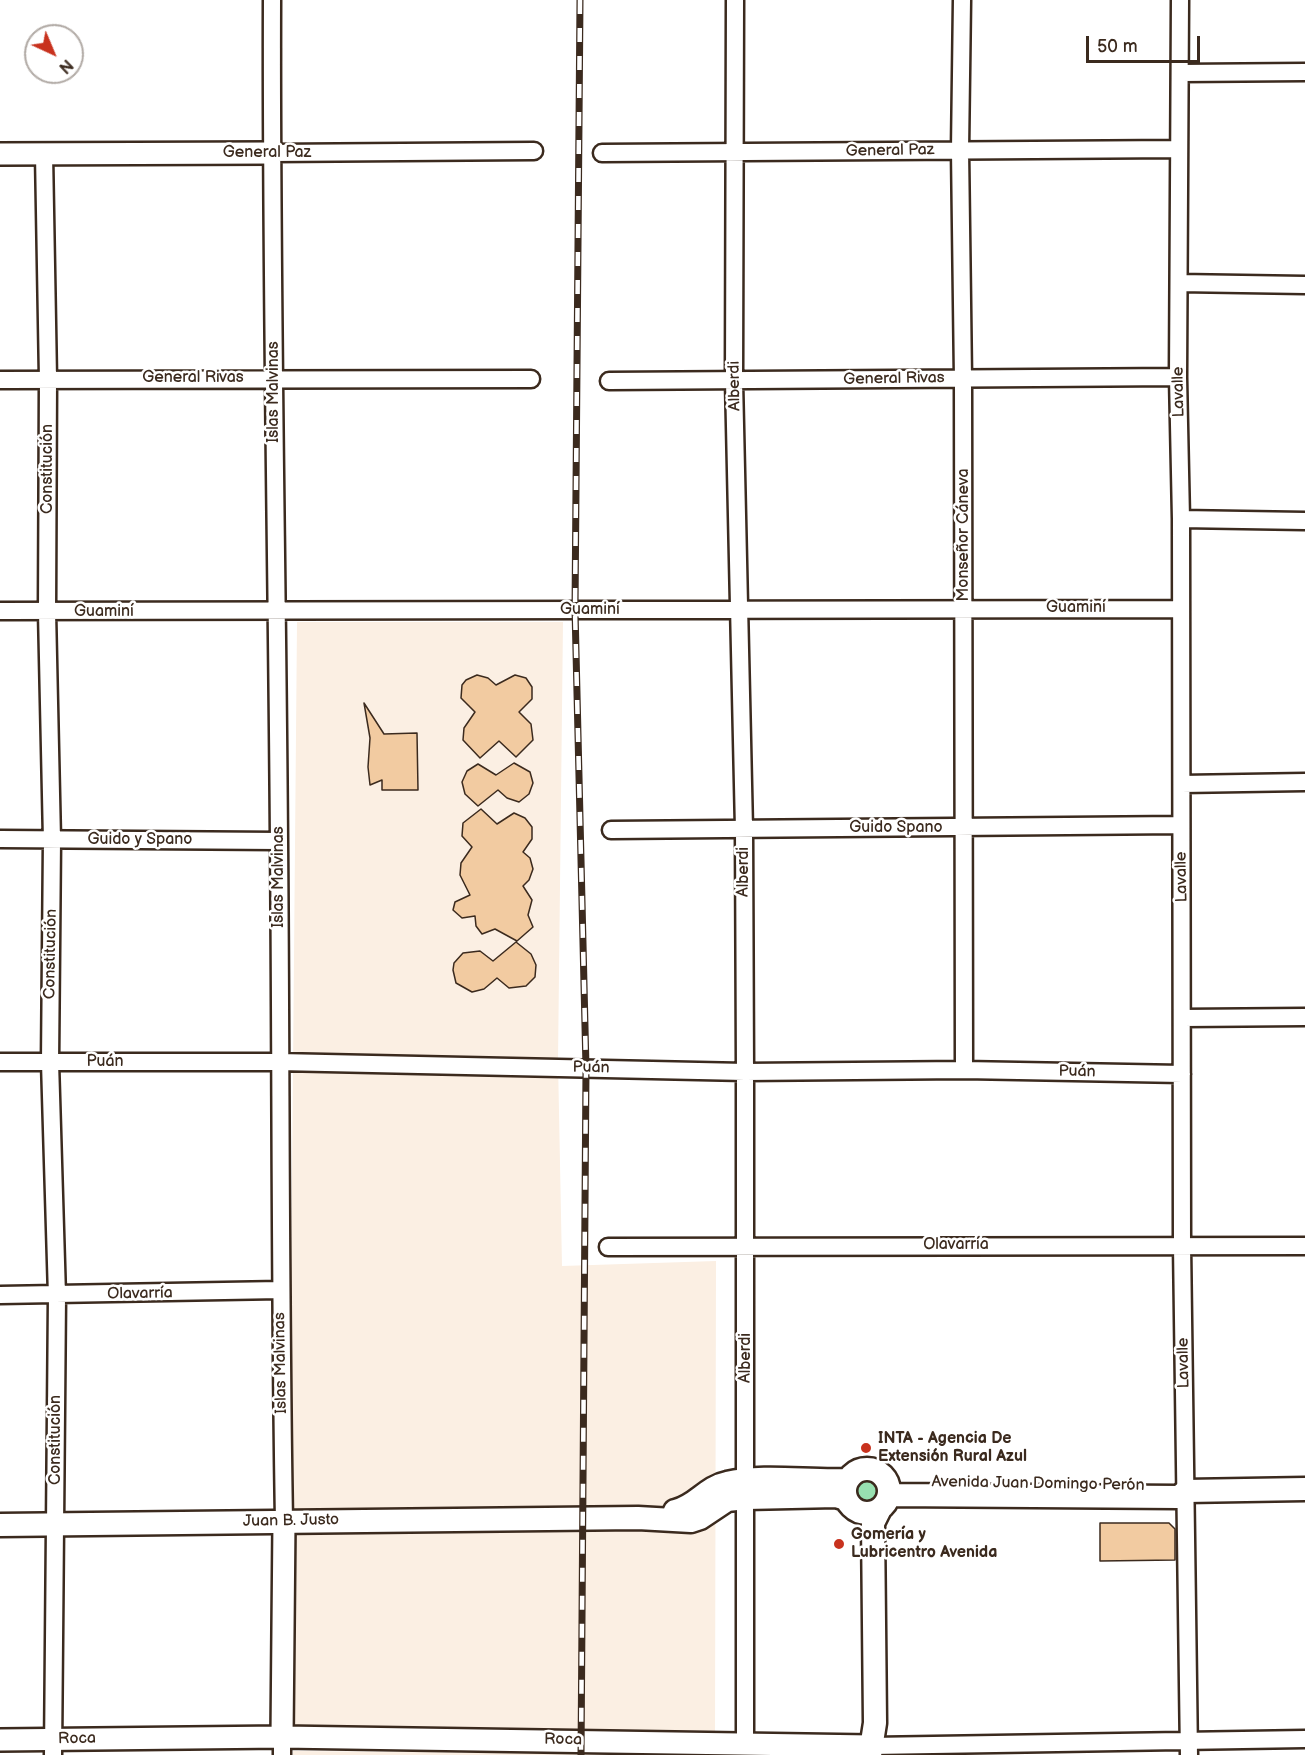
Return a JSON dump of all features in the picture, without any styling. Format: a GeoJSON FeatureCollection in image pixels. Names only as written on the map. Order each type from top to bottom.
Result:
{"type":"FeatureCollection","features":[{"type":"Feature","properties":{"kind":"main road","name":"Avenida Juan Domingo Perón"},"geometry":{"type":"LineString","coordinates":[[850,1497],[858,1470],[872,1469],[884,1476],[886,1495]]}},
{"type":"Feature","properties":{"kind":"main road","name":"Avenida Juan Domingo Perón"},"geometry":{"type":"LineString","coordinates":[[582,1519],[638,1518],[691,1521],[700,1518],[746,1489],[850,1497],[869,1513],[886,1495],[1179,1497],[1186,1491],[1305,1490]]}},
{"type":"Feature","properties":{"kind":"main road"},"geometry":{"type":"LineString","coordinates":[[871,1751],[875,1723],[873,1523],[886,1495]]}},
{"type":"Feature","properties":{"kind":"main road"},"geometry":{"type":"LineString","coordinates":[[850,1497],[861,1523],[864,1723],[871,1751]]}},
{"type":"Feature","properties":{"kind":"main road","name":"Juan B. Justo"},"geometry":{"type":"LineString","coordinates":[[0,1526],[582,1519]]}},
{"type":"Feature","properties":{"kind":"street","name":"Islas Malvinas"},"geometry":{"type":"LineString","coordinates":[[272,0],[280,1290],[284,1521],[282,1746]]}},
{"type":"Feature","properties":{"kind":"street","name":"Alberdi"},"geometry":{"type":"LineString","coordinates":[[735,0],[734,381],[744,829],[746,1072],[745,1743]]}},
{"type":"Feature","properties":{"kind":"street","name":"Monseñor Cáneva"},"geometry":{"type":"LineString","coordinates":[[962,0],[960,150],[964,608],[964,1070]]}},
{"type":"Feature","properties":{"kind":"street","name":"Lavalle"},"geometry":{"type":"LineString","coordinates":[[1180,0],[1178,377],[1181,519],[1182,1245],[1190,1749]]}},
{"type":"Feature","properties":{"kind":"street"},"geometry":{"type":"LineString","coordinates":[[1181,73],[1305,72]]}},
{"type":"Feature","properties":{"kind":"street","name":"General Paz"},"geometry":{"type":"LineString","coordinates":[[602,153],[735,154],[1178,149]]}},
{"type":"Feature","properties":{"kind":"street","name":"General Paz"},"geometry":{"type":"LineString","coordinates":[[0,154],[534,151]]}},
{"type":"Feature","properties":{"kind":"street","name":"Constitución"},"geometry":{"type":"LineString","coordinates":[[44,154],[48,379],[47,612],[52,840],[50,1062],[57,1296],[53,1747]]}},
{"type":"Feature","properties":{"kind":"street"},"geometry":{"type":"LineString","coordinates":[[1179,283],[1305,285]]}},
{"type":"Feature","properties":{"kind":"street","name":"General Rivas"},"geometry":{"type":"LineString","coordinates":[[0,380],[274,377],[531,379]]}},
{"type":"Feature","properties":{"kind":"street","name":"General Rivas"},"geometry":{"type":"LineString","coordinates":[[609,381],[1178,377]]}},
{"type":"Feature","properties":{"kind":"street"},"geometry":{"type":"LineString","coordinates":[[1181,519],[1305,520]]}},
{"type":"Feature","properties":{"kind":"street","name":"Guaminí"},"geometry":{"type":"LineString","coordinates":[[0,611],[1180,609]]}},
{"type":"Feature","properties":{"kind":"street"},"geometry":{"type":"LineString","coordinates":[[1182,784],[1305,782]]}},
{"type":"Feature","properties":{"kind":"street","name":"Guido Spano"},"geometry":{"type":"LineString","coordinates":[[611,830],[1181,825]]}},
{"type":"Feature","properties":{"kind":"street","name":"Guido y Spano"},"geometry":{"type":"LineString","coordinates":[[0,839],[279,841]]}},
{"type":"Feature","properties":{"kind":"street"},"geometry":{"type":"LineString","coordinates":[[1183,1018],[1305,1017]]}},
{"type":"Feature","properties":{"kind":"street","name":"Puán"},"geometry":{"type":"LineString","coordinates":[[0,1062],[279,1062],[746,1072],[964,1070],[1182,1074]]}},
{"type":"Feature","properties":{"kind":"street","name":"Olavarría"},"geometry":{"type":"LineString","coordinates":[[608,1246],[1305,1246]]}},
{"type":"Feature","properties":{"kind":"street","name":"Olavarría"},"geometry":{"type":"LineString","coordinates":[[0,1295],[57,1296],[280,1290]]}},
{"type":"Feature","properties":{"kind":"street","name":"Roca"},"geometry":{"type":"LineString","coordinates":[[0,1740],[53,1747],[702,1749],[745,1743],[871,1751],[1190,1749],[1305,1738]]}},
{"type":"Feature","properties":{"kind":"shaded area"},"geometry":{"type":"Polygon","coordinates":[[[297,622],[563,622],[558,1061],[562,1266],[716,1261],[715,1740],[287,1739],[297,622]]]}},
{"type":"Feature","properties":{"kind":"shaded area"},"geometry":{"type":"Polygon","coordinates":[[[293,1751],[686,1754],[686,1755],[293,1755],[293,1751]]]}},
{"type":"Feature","properties":{"kind":"green space"},"geometry":{"type":"Polygon","coordinates":[[[869,1480],[877,1483],[880,1491],[877,1499],[869,1502],[861,1499],[858,1491],[861,1483],[869,1480]]]}},
{"type":"Feature","properties":{"kind":"building"},"geometry":{"type":"Polygon","coordinates":[[[477,675],[488,678],[496,685],[515,675],[526,678],[532,687],[532,699],[519,712],[531,724],[533,740],[516,757],[499,741],[480,758],[463,740],[464,728],[475,712],[461,698],[462,685],[466,680],[477,675]]]}},
{"type":"Feature","properties":{"kind":"building"},"geometry":{"type":"Polygon","coordinates":[[[364,703],[384,734],[417,733],[418,790],[382,790],[382,780],[370,785],[368,767],[370,738],[364,703]]]}},
{"type":"Feature","properties":{"kind":"building"},"geometry":{"type":"Polygon","coordinates":[[[514,763],[530,772],[533,783],[529,794],[519,802],[507,798],[498,790],[478,806],[465,794],[462,782],[467,771],[478,764],[496,775],[514,763]]]}},
{"type":"Feature","properties":{"kind":"building"},"geometry":{"type":"Polygon","coordinates":[[[481,809],[497,824],[514,813],[525,818],[532,827],[532,839],[523,852],[530,858],[533,869],[529,880],[523,886],[532,900],[528,915],[533,927],[517,941],[495,929],[482,934],[476,926],[475,916],[462,918],[453,910],[455,902],[470,895],[460,875],[461,863],[472,847],[462,836],[463,823],[481,809]]]}},
{"type":"Feature","properties":{"kind":"building"},"geometry":{"type":"Polygon","coordinates":[[[516,942],[531,954],[536,965],[535,977],[526,986],[509,988],[497,978],[484,989],[472,992],[456,983],[454,963],[463,953],[480,951],[493,961],[516,942]]]}},
{"type":"Feature","properties":{"kind":"building"},"geometry":{"type":"Polygon","coordinates":[[[1100,1523],[1169,1523],[1175,1529],[1175,1560],[1100,1561],[1100,1523]]]}},
{"type":"Feature","properties":{"kind":"railway"},"geometry":{"type":"LineString","coordinates":[[580,0],[575,610],[586,1068],[581,1755]]}},
{"type":"Feature","properties":{"kind":"place","name":"INTA - Agencia De Extensión Rural Azul"},"geometry":{"type":"Point","coordinates":[866,1448]}},
{"type":"Feature","properties":{"kind":"place","name":"Gomería y Lubricentro Avenida"},"geometry":{"type":"Point","coordinates":[839,1544]}}]}
